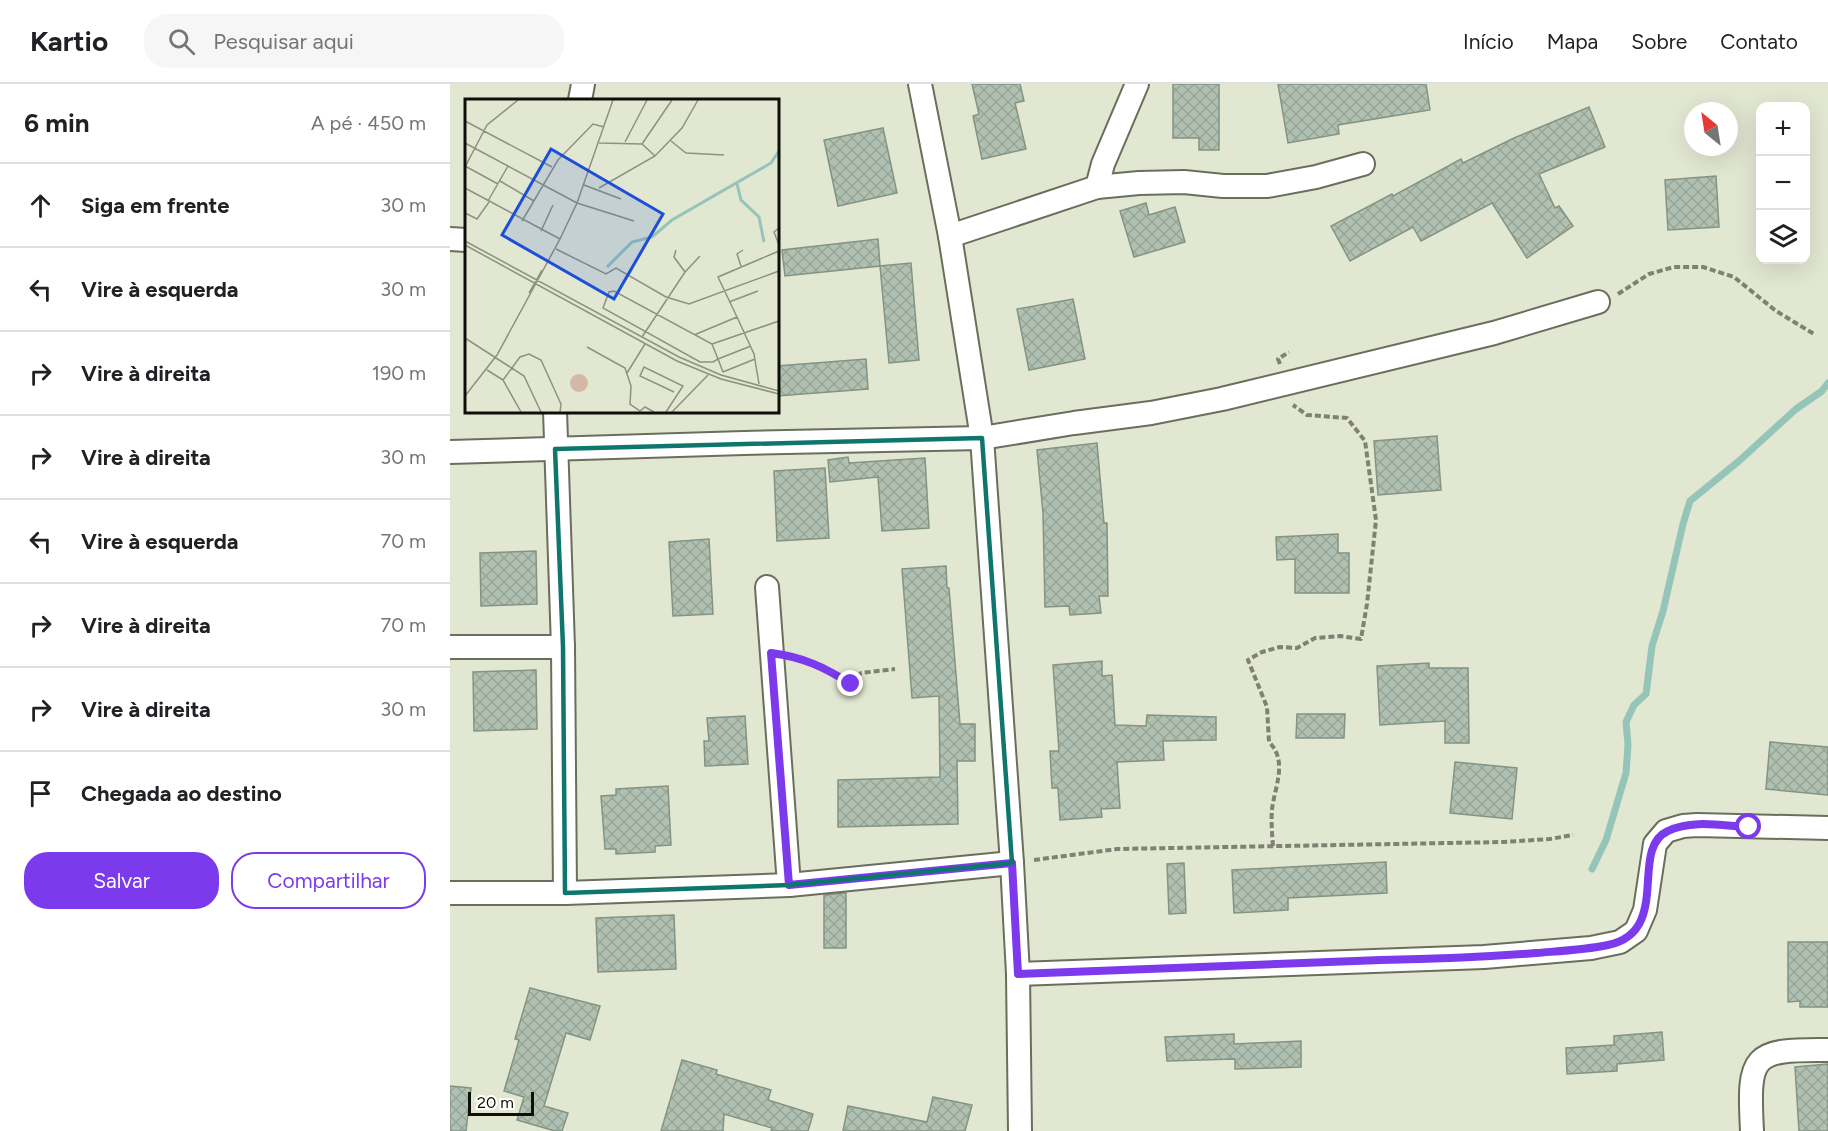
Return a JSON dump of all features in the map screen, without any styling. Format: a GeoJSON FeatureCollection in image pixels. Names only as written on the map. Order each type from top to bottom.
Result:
{"type":"FeatureCollection","features":[{"type":"Feature","properties":{"kind":"street"},"geometry":{"type":"LineString","coordinates":[[580,99],[583,84]]}},
{"type":"Feature","properties":{"kind":"street"},"geometry":{"type":"LineString","coordinates":[[920,84],[950,236],[982,438],[1012,863],[1018,974],[1020,1131]]}},
{"type":"Feature","properties":{"kind":"street"},"geometry":{"type":"LineString","coordinates":[[1097,187],[1103,164],[1137,84]]}},
{"type":"Feature","properties":{"kind":"street"},"geometry":{"type":"LineString","coordinates":[[950,236],[1097,187],[1184,182],[1222,186],[1267,186],[1316,177],[1363,164]]}},
{"type":"Feature","properties":{"kind":"street"},"geometry":{"type":"LineString","coordinates":[[450,452],[982,438],[1074,423],[1151,414],[1222,399],[1494,333],[1598,302]]}},
{"type":"Feature","properties":{"kind":"street"},"geometry":{"type":"LineString","coordinates":[[555,412],[563,647],[565,893]]}},
{"type":"Feature","properties":{"kind":"street"},"geometry":{"type":"LineString","coordinates":[[767,587],[789,885]]}},
{"type":"Feature","properties":{"kind":"street"},"geometry":{"type":"LineString","coordinates":[[450,647],[563,647]]}},
{"type":"Feature","properties":{"kind":"street"},"geometry":{"type":"LineString","coordinates":[[1018,974],[1484,957],[1591,948],[1620,942],[1636,931],[1645,910],[1655,844],[1666,831],[1697,825],[1828,828]]}},
{"type":"Feature","properties":{"kind":"street"},"geometry":{"type":"LineString","coordinates":[[450,893],[565,893],[789,885],[1012,863]]}},
{"type":"Feature","properties":{"kind":"street"},"geometry":{"type":"LineString","coordinates":[[1752,1131],[1750,1090],[1752,1075],[1760,1061],[1771,1054],[1787,1050],[1828,1050]]}},
{"type":"Feature","properties":{"kind":"path"},"geometry":{"type":"LineString","coordinates":[[1598,302],[1623,292],[1649,274],[1674,267],[1703,267],[1734,277],[1776,311],[1814,334]]}},
{"type":"Feature","properties":{"kind":"path"},"geometry":{"type":"LineString","coordinates":[[1274,846],[1272,808],[1280,764],[1276,749],[1269,742],[1267,707],[1248,660],[1262,652],[1280,647],[1297,648],[1315,638],[1340,636],[1360,639],[1367,604],[1376,520],[1365,441],[1347,418],[1307,415],[1292,404],[1278,359],[1289,351]]}},
{"type":"Feature","properties":{"kind":"path"},"geometry":{"type":"LineString","coordinates":[[771,653],[823,666],[851,684],[861,673],[895,669]]}},
{"type":"Feature","properties":{"kind":"path"},"geometry":{"type":"LineString","coordinates":[[1012,863],[1117,849],[1504,842],[1550,840],[1573,835]]}},
{"type":"Feature","properties":{"kind":"highlighted area"},"geometry":{"type":"Polygon","coordinates":[[[982,438],[1012,863],[789,885],[565,893],[563,647],[555,449],[982,438]]]}},
{"type":"Feature","properties":{"kind":"building"},"geometry":{"type":"Polygon","coordinates":[[[972,84],[1020,84],[1024,101],[1015,103],[1026,149],[982,159],[973,116],[979,114],[972,84]]]}},
{"type":"Feature","properties":{"kind":"building"},"geometry":{"type":"Polygon","coordinates":[[[1173,84],[1219,84],[1219,150],[1199,150],[1199,138],[1173,138],[1173,84]]]}},
{"type":"Feature","properties":{"kind":"building"},"geometry":{"type":"Polygon","coordinates":[[[1278,84],[1426,84],[1430,110],[1338,125],[1339,134],[1288,143],[1278,84]]]}},
{"type":"Feature","properties":{"kind":"building"},"geometry":{"type":"Polygon","coordinates":[[[1589,107],[1605,147],[1539,174],[1555,208],[1559,206],[1573,226],[1527,258],[1492,203],[1421,241],[1413,227],[1350,261],[1331,226],[1461,159],[1463,163],[1514,138],[1589,107]]]}},
{"type":"Feature","properties":{"kind":"building"},"geometry":{"type":"Polygon","coordinates":[[[883,128],[897,193],[838,206],[824,140],[883,128]]]}},
{"type":"Feature","properties":{"kind":"building"},"geometry":{"type":"Polygon","coordinates":[[[1716,176],[1719,227],[1668,230],[1665,180],[1716,176]]]}},
{"type":"Feature","properties":{"kind":"building"},"geometry":{"type":"Polygon","coordinates":[[[1146,203],[1149,215],[1175,207],[1185,242],[1134,257],[1120,211],[1146,203]]]}},
{"type":"Feature","properties":{"kind":"building"},"geometry":{"type":"Polygon","coordinates":[[[878,239],[880,266],[785,276],[782,250],[878,239]]]}},
{"type":"Feature","properties":{"kind":"building"},"geometry":{"type":"Polygon","coordinates":[[[911,263],[919,360],[889,363],[880,266],[911,263]]]}},
{"type":"Feature","properties":{"kind":"building"},"geometry":{"type":"Polygon","coordinates":[[[1073,299],[1085,359],[1029,370],[1017,309],[1073,299]]]}},
{"type":"Feature","properties":{"kind":"building"},"geometry":{"type":"Polygon","coordinates":[[[866,359],[868,389],[778,396],[778,366],[866,359]]]}},
{"type":"Feature","properties":{"kind":"building"},"geometry":{"type":"Polygon","coordinates":[[[1437,436],[1441,490],[1378,495],[1374,441],[1437,436]]]}},
{"type":"Feature","properties":{"kind":"building"},"geometry":{"type":"Polygon","coordinates":[[[1097,443],[1104,523],[1107,523],[1108,596],[1099,596],[1101,613],[1070,615],[1069,606],[1045,607],[1043,513],[1037,450],[1097,443]]]}},
{"type":"Feature","properties":{"kind":"building"},"geometry":{"type":"Polygon","coordinates":[[[848,457],[849,463],[925,458],[929,528],[882,531],[878,477],[830,482],[828,460],[848,457]]]}},
{"type":"Feature","properties":{"kind":"building"},"geometry":{"type":"Polygon","coordinates":[[[825,468],[829,538],[777,541],[774,471],[825,468]]]}},
{"type":"Feature","properties":{"kind":"building"},"geometry":{"type":"Polygon","coordinates":[[[1338,534],[1338,553],[1349,553],[1349,593],[1295,593],[1295,559],[1277,560],[1276,537],[1338,534]]]}},
{"type":"Feature","properties":{"kind":"building"},"geometry":{"type":"Polygon","coordinates":[[[709,539],[713,614],[673,616],[669,542],[709,539]]]}},
{"type":"Feature","properties":{"kind":"building"},"geometry":{"type":"Polygon","coordinates":[[[536,551],[537,604],[481,606],[480,553],[536,551]]]}},
{"type":"Feature","properties":{"kind":"building"},"geometry":{"type":"Polygon","coordinates":[[[946,566],[960,724],[975,724],[975,761],[957,761],[958,824],[838,827],[838,780],[940,777],[939,696],[912,698],[902,569],[946,566]]]}},
{"type":"Feature","properties":{"kind":"building"},"geometry":{"type":"Polygon","coordinates":[[[1102,661],[1102,676],[1112,675],[1115,725],[1146,726],[1147,715],[1216,717],[1216,740],[1163,741],[1164,760],[1117,762],[1120,808],[1101,809],[1102,817],[1060,820],[1058,788],[1052,788],[1050,751],[1059,751],[1053,665],[1102,661]]]}},
{"type":"Feature","properties":{"kind":"building"},"geometry":{"type":"Polygon","coordinates":[[[1429,663],[1429,668],[1468,668],[1469,743],[1445,743],[1445,721],[1380,725],[1377,666],[1429,663]]]}},
{"type":"Feature","properties":{"kind":"building"},"geometry":{"type":"Polygon","coordinates":[[[536,670],[537,729],[474,731],[473,672],[536,670]]]}},
{"type":"Feature","properties":{"kind":"building"},"geometry":{"type":"Polygon","coordinates":[[[1297,714],[1345,714],[1344,738],[1296,738],[1297,714]]]}},
{"type":"Feature","properties":{"kind":"building"},"geometry":{"type":"Polygon","coordinates":[[[745,716],[748,764],[705,766],[704,741],[709,741],[707,718],[745,716]]]}},
{"type":"Feature","properties":{"kind":"building"},"geometry":{"type":"Polygon","coordinates":[[[1770,742],[1828,747],[1828,795],[1766,789],[1770,742]]]}},
{"type":"Feature","properties":{"kind":"building"},"geometry":{"type":"Polygon","coordinates":[[[1455,762],[1517,768],[1512,819],[1450,813],[1455,762]]]}},
{"type":"Feature","properties":{"kind":"building"},"geometry":{"type":"Polygon","coordinates":[[[668,786],[671,845],[655,846],[655,852],[616,854],[616,849],[605,849],[601,796],[616,795],[616,789],[668,786]]]}},
{"type":"Feature","properties":{"kind":"building"},"geometry":{"type":"Polygon","coordinates":[[[1386,862],[1387,893],[1288,898],[1288,910],[1234,913],[1232,870],[1386,862]]]}},
{"type":"Feature","properties":{"kind":"building"},"geometry":{"type":"Polygon","coordinates":[[[1184,863],[1186,913],[1169,914],[1167,864],[1184,863]]]}},
{"type":"Feature","properties":{"kind":"building"},"geometry":{"type":"Polygon","coordinates":[[[846,893],[846,948],[824,948],[824,895],[846,893]]]}},
{"type":"Feature","properties":{"kind":"building"},"geometry":{"type":"Polygon","coordinates":[[[674,915],[676,969],[598,972],[596,918],[674,915]]]}},
{"type":"Feature","properties":{"kind":"building"},"geometry":{"type":"Polygon","coordinates":[[[1788,942],[1828,942],[1828,1007],[1800,1007],[1800,1001],[1788,1002],[1788,942]]]}},
{"type":"Feature","properties":{"kind":"building"},"geometry":{"type":"Polygon","coordinates":[[[530,988],[600,1006],[590,1040],[566,1033],[544,1106],[568,1113],[562,1131],[517,1120],[524,1097],[504,1091],[519,1040],[515,1039],[530,988]]]}},
{"type":"Feature","properties":{"kind":"building"},"geometry":{"type":"Polygon","coordinates":[[[1662,1032],[1664,1060],[1617,1064],[1617,1071],[1567,1074],[1566,1048],[1614,1045],[1614,1036],[1662,1032]]]}},
{"type":"Feature","properties":{"kind":"building"},"geometry":{"type":"Polygon","coordinates":[[[1234,1034],[1234,1044],[1301,1041],[1301,1067],[1235,1069],[1235,1059],[1167,1061],[1165,1037],[1234,1034]]]}},
{"type":"Feature","properties":{"kind":"building"},"geometry":{"type":"Polygon","coordinates":[[[682,1060],[717,1070],[716,1074],[771,1090],[768,1100],[813,1114],[808,1131],[771,1131],[772,1128],[724,1114],[723,1131],[661,1131],[682,1060]]]}},
{"type":"Feature","properties":{"kind":"building"},"geometry":{"type":"Polygon","coordinates":[[[1828,1064],[1828,1131],[1799,1131],[1795,1067],[1828,1064]]]}},
{"type":"Feature","properties":{"kind":"building"},"geometry":{"type":"Polygon","coordinates":[[[450,1086],[471,1088],[466,1131],[450,1131],[450,1086]]]}},
{"type":"Feature","properties":{"kind":"building"},"geometry":{"type":"Polygon","coordinates":[[[933,1097],[972,1105],[965,1131],[843,1131],[848,1106],[927,1122],[933,1097]]]}},
{"type":"Feature","properties":{"kind":"waterway"},"geometry":{"type":"LineString","coordinates":[[1592,869],[1606,840],[1626,773],[1628,745],[1626,722],[1634,705],[1646,694],[1652,646],[1690,501],[1739,461],[1796,409],[1822,391],[1828,383]]}},
{"type":"Feature","properties":{"kind":"route"},"geometry":{"type":"LineString","coordinates":[[851,684],[823,666],[771,653],[789,885],[1012,863],[1018,974],[1484,957],[1591,948],[1620,942],[1636,931],[1645,910],[1655,844],[1666,831],[1697,825],[1749,827]]}}]}
